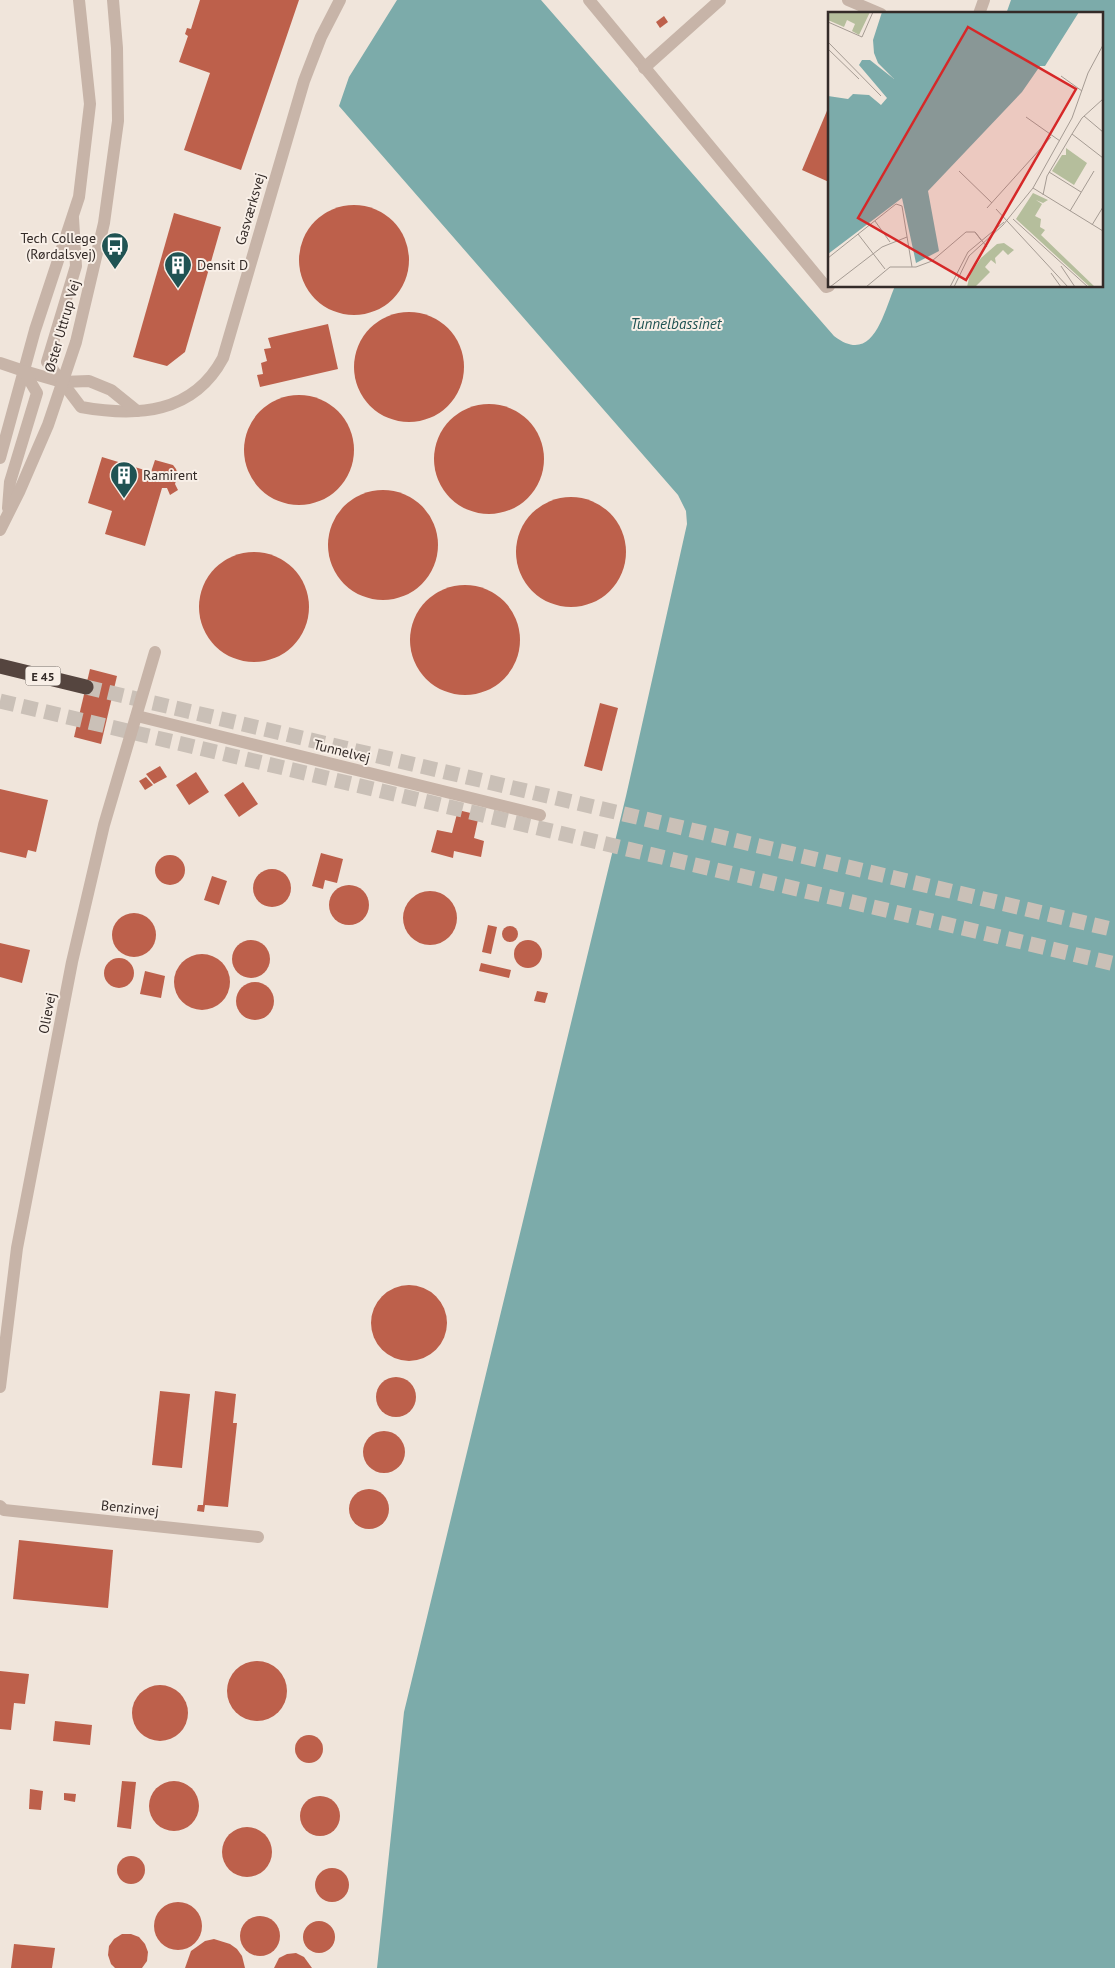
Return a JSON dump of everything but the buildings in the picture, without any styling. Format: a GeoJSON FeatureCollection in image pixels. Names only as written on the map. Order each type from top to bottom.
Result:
{"type":"FeatureCollection","features":[{"type":"Feature","properties":{"kind":"highway","name":"E 45"},"geometry":{"type":"LineString","coordinates":[[0,666],[86,687]]}},
{"type":"Feature","properties":{"kind":"street","name":"Øster Uttrup Vej"},"geometry":{"type":"LineString","coordinates":[[0,458],[24,371],[73,218],[80,188],[90,104],[79,0]]}},
{"type":"Feature","properties":{"kind":"street","name":"Øster Uttrup Vej"},"geometry":{"type":"LineString","coordinates":[[0,530],[48,425],[78,334],[104,223],[118,121],[117,48],[113,0]]}},
{"type":"Feature","properties":{"kind":"street","name":"Gasværksvej"},"geometry":{"type":"LineString","coordinates":[[73,218],[76,266],[47,362],[81,407],[102,411],[137,411],[166,406],[182,400],[213,376],[222,358],[304,81],[321,38],[340,0]]}},
{"type":"Feature","properties":{"kind":"street"},"geometry":{"type":"LineString","coordinates":[[590,0],[826,287],[828,286]]}},
{"type":"Feature","properties":{"kind":"street"},"geometry":{"type":"LineString","coordinates":[[644,68],[720,0]]}},
{"type":"Feature","properties":{"kind":"street"},"geometry":{"type":"LineString","coordinates":[[848,0],[876,12]]}},
{"type":"Feature","properties":{"kind":"street"},"geometry":{"type":"LineString","coordinates":[[979,12],[984,0]]}},
{"type":"Feature","properties":{"kind":"street"},"geometry":{"type":"LineString","coordinates":[[0,363],[62,382],[89,380],[111,390],[137,411]]}},
{"type":"Feature","properties":{"kind":"street"},"geometry":{"type":"LineString","coordinates":[[8,511],[10,482],[37,393],[24,371]]}},
{"type":"Feature","properties":{"kind":"street","name":"Olievej"},"geometry":{"type":"LineString","coordinates":[[0,1387],[17,1248],[72,962],[104,825],[155,652]]}},
{"type":"Feature","properties":{"kind":"street","name":"Tunnelvej"},"geometry":{"type":"LineString","coordinates":[[137,716],[540,815]]}},
{"type":"Feature","properties":{"kind":"street","name":"Benzinvej"},"geometry":{"type":"LineString","coordinates":[[0,1506],[4,1510],[258,1537]]}},
{"type":"Feature","properties":{"kind":"water","name":"Tunnelbassinet"},"geometry":{"type":"Polygon","coordinates":[[[397,0],[541,0],[834,336],[847,344],[858,345],[867,341],[875,333],[894,288],[1102,288],[1102,12],[1007,12],[1011,0],[1115,0],[1115,1968],[377,1968],[404,1712],[626,796],[687,524],[686,511],[678,495],[339,106],[349,77],[397,0]]]}},
{"type":"Feature","properties":{"kind":"tunnel"},"geometry":{"type":"LineString","coordinates":[[86,687],[1115,930]]}},
{"type":"Feature","properties":{"kind":"tunnel"},"geometry":{"type":"LineString","coordinates":[[0,701],[1115,964]]}},
{"type":"Feature","properties":{"kind":"place","name":"Tech College (Rørdalsvej)"},"geometry":{"type":"Point","coordinates":[115,270]}},
{"type":"Feature","properties":{"kind":"place","name":"Densit D"},"geometry":{"type":"Point","coordinates":[178,289]}},
{"type":"Feature","properties":{"kind":"place","name":"Ramirent"},"geometry":{"type":"Point","coordinates":[124,499]}}]}
